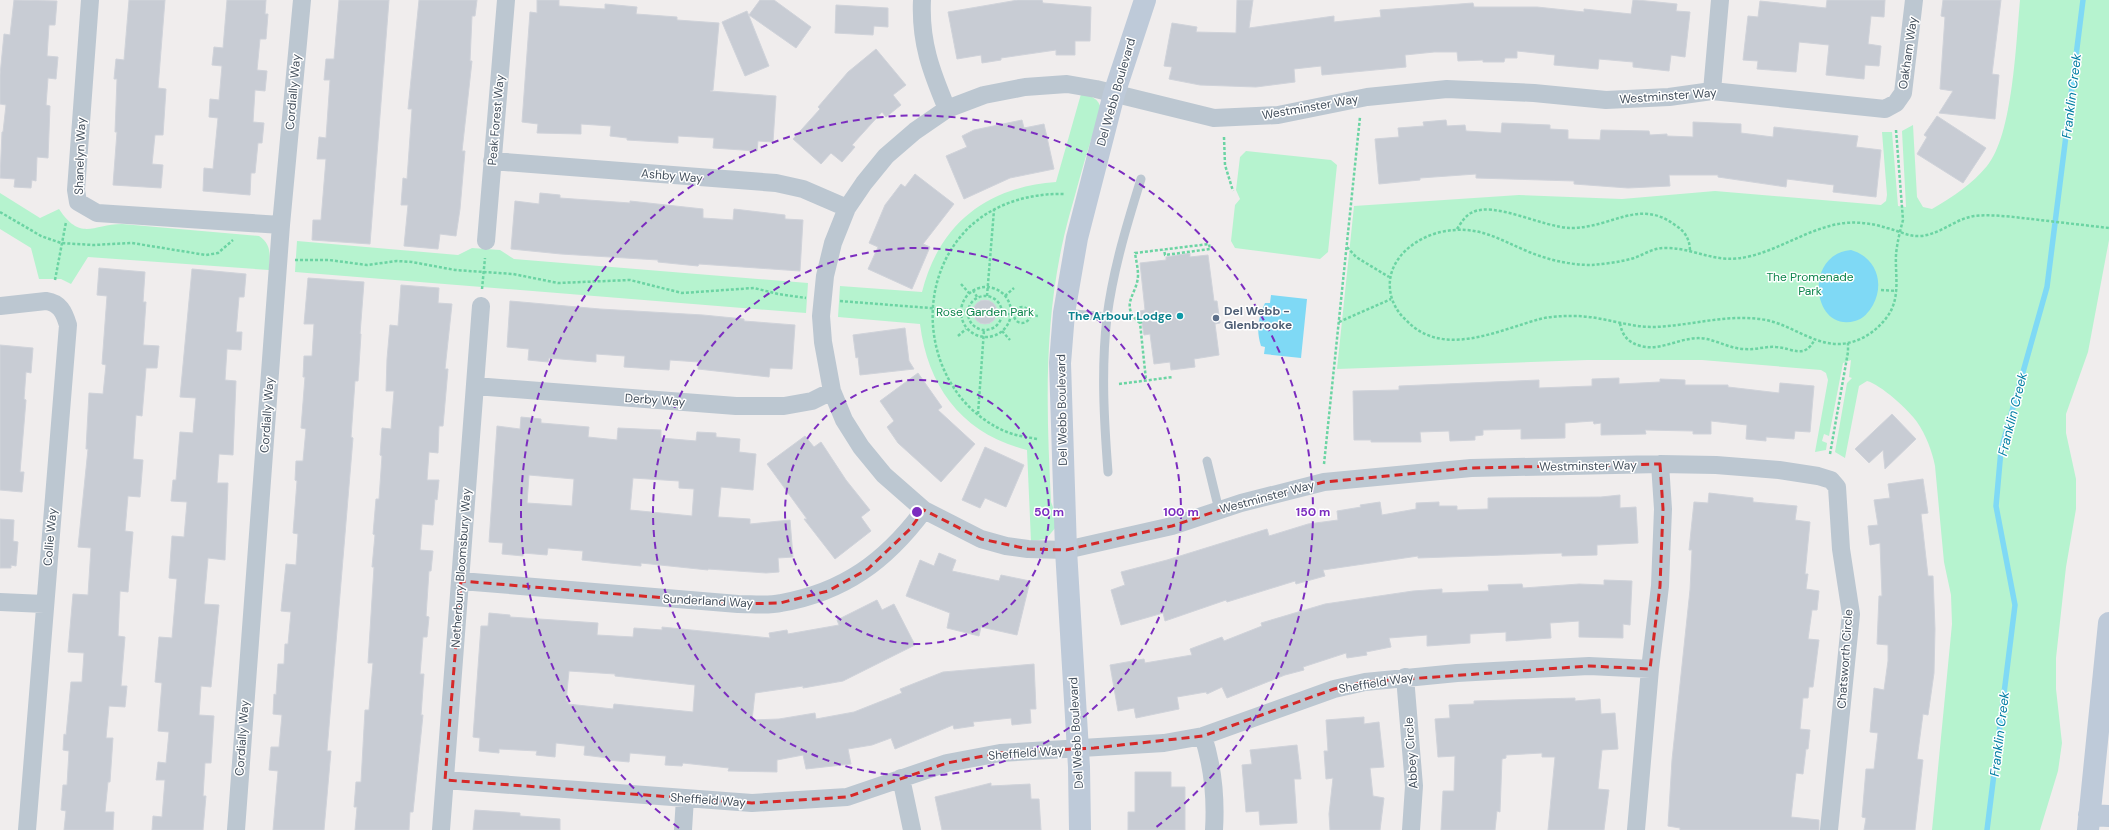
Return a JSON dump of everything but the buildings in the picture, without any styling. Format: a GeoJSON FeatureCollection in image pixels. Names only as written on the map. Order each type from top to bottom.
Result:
{"type":"FeatureCollection","features":[{"type":"Feature","properties":{"kind":"street","name":"Shanelyn Way"},"geometry":{"type":"LineString","coordinates":[[90,0],[76,190],[78,202],[97,213],[281,225]]}},
{"type":"Feature","properties":{"kind":"street","name":"Cordially Way"},"geometry":{"type":"LineString","coordinates":[[236,830],[281,225],[302,0]]}},
{"type":"Feature","properties":{"kind":"street","name":"Peak Forest Way"},"geometry":{"type":"LineString","coordinates":[[485,247],[506,0]]}},
{"type":"Feature","properties":{"kind":"street"},"geometry":{"type":"LineString","coordinates":[[922,0],[921,21],[928,62],[947,109]]}},
{"type":"Feature","properties":{"kind":"street","name":"Del Webb Boulevard"},"geometry":{"type":"LineString","coordinates":[[1080,830],[1078,750],[1066,550],[1060,363],[1064,313],[1077,238],[1114,94],[1145,0]]}},
{"type":"Feature","properties":{"kind":"street"},"geometry":{"type":"LineString","coordinates":[[1712,91],[1720,0]]}},
{"type":"Feature","properties":{"kind":"street","name":"Oakham Way"},"geometry":{"type":"LineString","coordinates":[[1896,103],[1903,93],[1914,0]]}},
{"type":"Feature","properties":{"kind":"street","name":"Westminster Way"},"geometry":{"type":"LineString","coordinates":[[1818,476],[1779,470],[1716,465],[1660,464],[1471,468],[1324,482],[1219,510],[1172,526],[1066,550],[1028,549],[981,539],[924,510],[884,475],[862,447],[844,420],[832,391],[823,342],[821,316],[825,276],[833,243],[847,208],[864,183],[886,156],[915,131],[947,109],[984,95],[1025,86],[1067,84],[1214,118],[1278,115],[1367,97],[1447,89],[1534,92],[1606,100],[1669,97],[1712,91],[1885,110],[1896,103]]}},
{"type":"Feature","properties":{"kind":"street","name":"Ashby Way"},"geometry":{"type":"LineString","coordinates":[[492,161],[776,183],[803,189],[847,208]]}},
{"type":"Feature","properties":{"kind":"street","name":"Netherbury Bloomsbury Way"},"geometry":{"type":"LineString","coordinates":[[441,830],[482,298]]}},
{"type":"Feature","properties":{"kind":"street","name":"Collie Way"},"geometry":{"type":"LineString","coordinates":[[0,306],[46,301],[53,302],[60,307],[65,315],[68,325],[44,604],[27,830]]}},
{"type":"Feature","properties":{"kind":"street","name":"Derby Way"},"geometry":{"type":"LineString","coordinates":[[475,386],[736,406],[784,406],[812,401],[832,391]]}},
{"type":"Feature","properties":{"kind":"street"},"geometry":{"type":"LineString","coordinates":[[1636,830],[1650,669],[1660,586],[1663,509],[1660,464]]}},
{"type":"Feature","properties":{"kind":"street","name":"Chatsworth Circle"},"geometry":{"type":"LineString","coordinates":[[1818,476],[1831,480],[1837,487],[1841,549],[1851,614],[1830,830]]}},
{"type":"Feature","properties":{"kind":"street","name":"Sunderland Way"},"geometry":{"type":"LineString","coordinates":[[461,582],[738,604],[780,604],[828,591],[868,569],[904,535],[924,510]]}},
{"type":"Feature","properties":{"kind":"street"},"geometry":{"type":"LineString","coordinates":[[0,602],[44,604]]}},
{"type":"Feature","properties":{"kind":"street"},"geometry":{"type":"LineString","coordinates":[[2095,820],[2109,623]]}},
{"type":"Feature","properties":{"kind":"street","name":"Sheffield Way"},"geometry":{"type":"LineString","coordinates":[[445,780],[752,803],[847,797],[947,762],[1000,753],[1078,750],[1164,743],[1203,736],[1334,689],[1365,682],[1405,677],[1589,666],[1650,669]]}},
{"type":"Feature","properties":{"kind":"street","name":"Abbey Circle"},"geometry":{"type":"LineString","coordinates":[[1405,677],[1414,786],[1411,830]]}},
{"type":"Feature","properties":{"kind":"street"},"geometry":{"type":"LineString","coordinates":[[1203,736],[1210,757],[1213,782],[1215,806],[1214,830]]}},
{"type":"Feature","properties":{"kind":"street"},"geometry":{"type":"LineString","coordinates":[[901,778],[912,830]]}},
{"type":"Feature","properties":{"kind":"street"},"geometry":{"type":"LineString","coordinates":[[683,830],[685,798]]}},
{"type":"Feature","properties":{"kind":"lane"},"geometry":{"type":"LineString","coordinates":[[1108,472],[1103,414],[1103,380],[1107,317],[1118,256],[1141,179]]}},
{"type":"Feature","properties":{"kind":"lane"},"geometry":{"type":"LineString","coordinates":[[1064,313],[1107,317]]}},
{"type":"Feature","properties":{"kind":"lane"},"geometry":{"type":"LineString","coordinates":[[1207,461],[1219,510]]}},
{"type":"Feature","properties":{"kind":"path"},"geometry":{"type":"LineString","coordinates":[[1324,466],[1360,117]]}},
{"type":"Feature","properties":{"kind":"path"},"geometry":{"type":"LineString","coordinates":[[1896,130],[1903,220],[1900,233],[1896,258],[1896,291],[1890,313],[1878,328],[1866,337],[1848,343],[1836,344],[1815,339],[1786,325],[1748,317],[1727,318],[1675,326],[1647,327],[1583,316],[1561,316],[1542,319],[1481,338],[1447,339],[1433,337],[1417,330],[1406,321],[1391,299],[1388,277],[1406,250],[1414,242],[1424,236],[1457,229],[1491,234],[1530,252],[1570,264],[1594,265],[1615,262],[1664,248],[1718,258],[1730,259],[1750,256],[1768,250],[1813,230],[1841,223],[1860,223],[1888,228],[1900,233],[1908,236],[1921,236],[1936,233],[1961,219],[1978,216],[2007,217],[2108,227]]}},
{"type":"Feature","properties":{"kind":"path"},"geometry":{"type":"LineString","coordinates":[[1224,137],[1225,164],[1233,191]]}},
{"type":"Feature","properties":{"kind":"path"},"geometry":{"type":"LineString","coordinates":[[1037,439],[1007,432],[978,414],[962,399],[944,371],[935,345],[933,308],[937,283],[951,251],[961,236],[974,223],[1008,203],[1036,195],[1064,194]]}},
{"type":"Feature","properties":{"kind":"path"},"geometry":{"type":"LineString","coordinates":[[987,296],[994,210]]}},
{"type":"Feature","properties":{"kind":"path"},"geometry":{"type":"LineString","coordinates":[[1457,229],[1472,212],[1486,210],[1506,211],[1550,226],[1570,228],[1588,227],[1630,214],[1654,213],[1666,218],[1683,231],[1690,242],[1690,252]]}},
{"type":"Feature","properties":{"kind":"path"},"geometry":{"type":"LineString","coordinates":[[0,212],[41,236],[61,242],[93,245],[132,243],[206,254],[218,254],[238,236]]}},
{"type":"Feature","properties":{"kind":"path"},"geometry":{"type":"LineString","coordinates":[[55,280],[66,222]]}},
{"type":"Feature","properties":{"kind":"path"},"geometry":{"type":"LineString","coordinates":[[1146,380],[1141,322],[1132,316],[1130,308],[1131,297],[1138,275],[1135,253],[1209,244],[1210,249],[1165,255],[1164,250]]}},
{"type":"Feature","properties":{"kind":"path"},"geometry":{"type":"LineString","coordinates":[[482,298],[485,247]]}},
{"type":"Feature","properties":{"kind":"path"},"geometry":{"type":"LineString","coordinates":[[1347,247],[1356,257],[1388,277]]}},
{"type":"Feature","properties":{"kind":"path"},"geometry":{"type":"LineString","coordinates":[[293,260],[329,260],[367,265],[396,261],[412,262],[455,270],[513,274],[558,282],[630,280],[682,293],[754,288],[788,296],[809,298]]}},
{"type":"Feature","properties":{"kind":"path"},"geometry":{"type":"LineString","coordinates":[[961,284],[969,294]]}},
{"type":"Feature","properties":{"kind":"path"},"geometry":{"type":"LineString","coordinates":[[987,287],[999,291],[1005,296],[1010,304],[1010,321],[1002,332],[995,336],[984,338],[966,329],[961,318],[960,310],[962,302],[973,290],[987,287]]}},
{"type":"Feature","properties":{"kind":"path"},"geometry":{"type":"LineString","coordinates":[[1005,296],[1014,288]]}},
{"type":"Feature","properties":{"kind":"path"},"geometry":{"type":"LineString","coordinates":[[973,290],[977,297]]}},
{"type":"Feature","properties":{"kind":"path"},"geometry":{"type":"LineString","coordinates":[[1881,290],[1896,291]]}},
{"type":"Feature","properties":{"kind":"path"},"geometry":{"type":"LineString","coordinates":[[987,296],[995,298],[999,303],[1002,313],[998,324],[994,328],[984,330],[974,327],[970,321],[968,311],[970,304],[977,297],[987,296]]}},
{"type":"Feature","properties":{"kind":"path"},"geometry":{"type":"LineString","coordinates":[[1339,322],[1391,299]]}},
{"type":"Feature","properties":{"kind":"path"},"geometry":{"type":"LineString","coordinates":[[836,301],[968,311]]}},
{"type":"Feature","properties":{"kind":"path"},"geometry":{"type":"LineString","coordinates":[[1014,315],[1017,309],[1022,307],[1026,309],[1030,315],[1038,316]]}},
{"type":"Feature","properties":{"kind":"path"},"geometry":{"type":"LineString","coordinates":[[1002,313],[1014,315]]}},
{"type":"Feature","properties":{"kind":"path"},"geometry":{"type":"LineString","coordinates":[[1014,315],[1016,320],[1021,323],[1028,320],[1030,315]]}},
{"type":"Feature","properties":{"kind":"path"},"geometry":{"type":"LineString","coordinates":[[1620,323],[1624,336],[1629,341],[1636,345],[1650,348],[1698,338],[1707,339],[1738,349],[1777,347],[1803,351],[1809,349],[1815,339]]}},
{"type":"Feature","properties":{"kind":"path"},"geometry":{"type":"LineString","coordinates":[[970,332],[974,327]]}},
{"type":"Feature","properties":{"kind":"path"},"geometry":{"type":"LineString","coordinates":[[958,336],[966,329]]}},
{"type":"Feature","properties":{"kind":"path"},"geometry":{"type":"LineString","coordinates":[[978,414],[984,330]]}},
{"type":"Feature","properties":{"kind":"path"},"geometry":{"type":"LineString","coordinates":[[1002,332],[1010,340]]}},
{"type":"Feature","properties":{"kind":"path"},"geometry":{"type":"LineString","coordinates":[[1830,454],[1848,352],[1848,343]]}},
{"type":"Feature","properties":{"kind":"path"},"geometry":{"type":"LineString","coordinates":[[1120,384],[1173,377]]}},
{"type":"Feature","properties":{"kind":"highlighted area"},"geometry":{"type":"Polygon","coordinates":[[[1660,464],[1663,509],[1660,586],[1650,669],[1589,666],[1365,682],[1334,689],[1203,736],[1094,748],[1000,753],[947,763],[847,797],[752,803],[445,780],[461,581],[738,604],[780,603],[828,591],[868,569],[910,529],[924,510],[981,539],[1028,549],[1066,550],[1172,526],[1241,503],[1324,482],[1471,468],[1660,464]]]}},
{"type":"Feature","properties":{"kind":"green space","name":"The Promenade Park"},"geometry":{"type":"Polygon","coordinates":[[[2020,0],[2109,0],[2109,240],[2088,352],[2066,414],[2066,433],[2076,479],[2076,509],[2066,567],[2056,658],[2056,689],[2062,743],[2058,771],[2040,830],[1932,830],[1952,624],[1951,595],[1944,562],[1934,460],[1923,432],[1908,411],[1887,392],[1873,383],[1867,381],[1859,386],[1845,458],[1835,452],[1847,383],[1852,378],[1849,377],[1851,360],[1843,363],[1829,436],[1824,434],[1822,441],[1827,443],[1826,450],[1815,452],[1828,380],[1826,373],[1821,370],[1702,360],[1587,360],[1337,369],[1354,206],[1519,195],[1622,199],[1715,191],[1881,205],[1886,201],[1887,195],[1882,132],[1892,132],[1898,206],[1906,207],[1902,131],[1913,125],[1917,197],[1923,207],[1932,209],[1955,195],[1975,179],[1987,166],[1996,152],[2003,133],[2012,87],[2020,0]]]}},
{"type":"Feature","properties":{"kind":"green space","name":"Rose Garden Park"},"geometry":{"type":"Polygon","coordinates":[[[1081,94],[1088,95],[1096,100],[1101,109],[1101,118],[1092,136],[1088,149],[1061,249],[1051,321],[1048,356],[1048,428],[1051,502],[1055,512],[1056,527],[1046,539],[1031,541],[1027,450],[1004,443],[984,433],[967,420],[952,405],[940,388],[931,368],[924,347],[920,324],[838,317],[840,286],[922,292],[930,268],[940,247],[954,229],[970,213],[988,201],[1008,192],[1031,185],[1056,182],[1081,94]]]}},
{"type":"Feature","properties":{"kind":"green space"},"geometry":{"type":"Polygon","coordinates":[[[1246,151],[1331,160],[1337,165],[1328,252],[1320,259],[1235,248],[1231,241],[1235,205],[1240,199],[1236,190],[1240,157],[1246,151]]]}},
{"type":"Feature","properties":{"kind":"green space"},"geometry":{"type":"Polygon","coordinates":[[[0,193],[40,218],[59,209],[67,219],[74,225],[81,228],[88,229],[122,224],[259,236],[268,247],[270,256],[269,270],[88,257],[71,284],[61,279],[39,279],[31,248],[0,229],[0,193]]]}},
{"type":"Feature","properties":{"kind":"green space"},"geometry":{"type":"Polygon","coordinates":[[[297,241],[458,255],[472,248],[500,250],[514,259],[808,283],[806,313],[295,272],[297,241]]]}},
{"type":"Feature","properties":{"kind":"water"},"geometry":{"type":"Polygon","coordinates":[[[1851,250],[1860,253],[1867,258],[1876,272],[1878,280],[1877,297],[1870,310],[1861,319],[1841,322],[1829,316],[1822,305],[1819,292],[1820,277],[1825,264],[1836,255],[1851,250]]]}},
{"type":"Feature","properties":{"kind":"water"},"geometry":{"type":"Polygon","coordinates":[[[1271,295],[1307,299],[1301,358],[1264,354],[1265,347],[1261,346],[1258,324],[1265,303],[1270,303],[1271,295]]]}},
{"type":"Feature","properties":{"kind":"waterway","name":"Franklin Creek"},"geometry":{"type":"LineString","coordinates":[[1987,830],[2015,605],[1996,506],[2001,450],[2047,287],[2083,0]]}},
{"type":"Feature","properties":{"kind":"place","name":"The Arbour Lodge"},"geometry":{"type":"Point","coordinates":[1180,316]}},
{"type":"Feature","properties":{"kind":"place","name":"Del Webb - Glenbrooke"},"geometry":{"type":"Point","coordinates":[1216,318]}}]}
